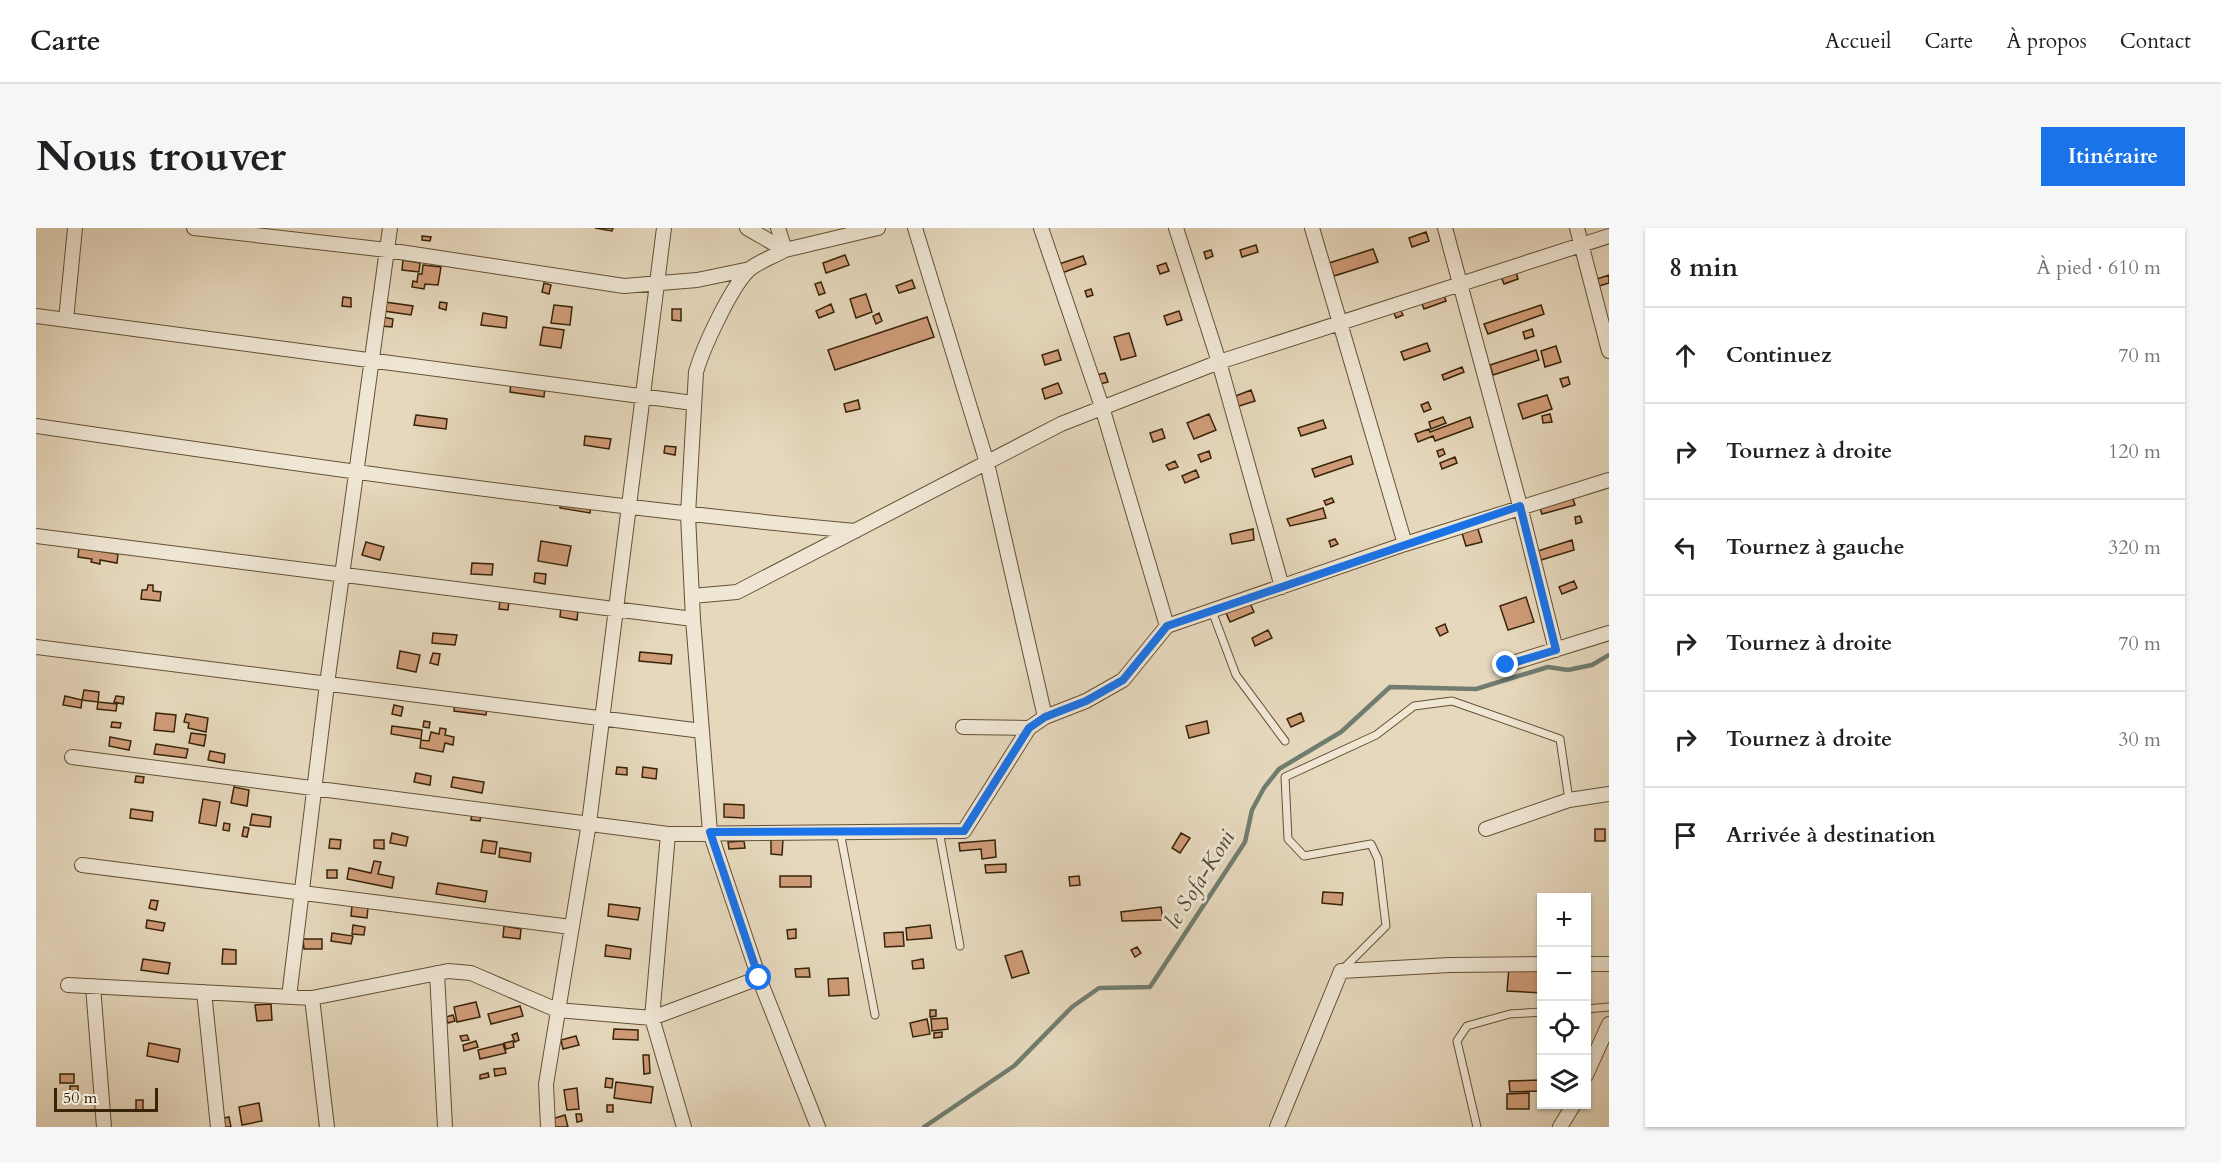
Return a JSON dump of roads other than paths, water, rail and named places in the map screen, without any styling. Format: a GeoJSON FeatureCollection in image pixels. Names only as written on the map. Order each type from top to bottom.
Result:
{"type":"FeatureCollection","features":[{"type":"Feature","properties":{"kind":"street"},"geometry":{"type":"LineString","coordinates":[[66,320],[75,228]]}},
{"type":"Feature","properties":{"kind":"street"},"geometry":{"type":"LineString","coordinates":[[194,228],[387,249],[624,286],[657,284],[750,269],[785,250],[878,228]]}},
{"type":"Feature","properties":{"kind":"street"},"geometry":{"type":"LineString","coordinates":[[289,997],[327,684],[390,228]]}},
{"type":"Feature","properties":{"kind":"street"},"geometry":{"type":"LineString","coordinates":[[548,1127],[546,1084],[589,823],[664,228]]}},
{"type":"Feature","properties":{"kind":"street"},"geometry":{"type":"LineString","coordinates":[[747,228],[785,250]]}},
{"type":"Feature","properties":{"kind":"street"},"geometry":{"type":"LineString","coordinates":[[778,228],[785,250]]}},
{"type":"Feature","properties":{"kind":"street"},"geometry":{"type":"LineString","coordinates":[[915,228],[987,463],[1045,717]]}},
{"type":"Feature","properties":{"kind":"street"},"geometry":{"type":"LineString","coordinates":[[1041,228],[1102,407],[1167,626]]}},
{"type":"Feature","properties":{"kind":"street"},"geometry":{"type":"LineString","coordinates":[[1176,228],[1219,362],[1282,587]]}},
{"type":"Feature","properties":{"kind":"street"},"geometry":{"type":"LineString","coordinates":[[1312,228],[1405,544]]}},
{"type":"Feature","properties":{"kind":"street"},"geometry":{"type":"LineString","coordinates":[[1445,228],[1520,506],[1556,650]]}},
{"type":"Feature","properties":{"kind":"street"},"geometry":{"type":"LineString","coordinates":[[1577,228],[1609,351]]}},
{"type":"Feature","properties":{"kind":"street"},"geometry":{"type":"LineString","coordinates":[[692,596],[737,592],[1061,424],[1102,407],[1219,362],[1581,243],[1609,236]]}},
{"type":"Feature","properties":{"kind":"street"},"geometry":{"type":"LineString","coordinates":[[750,269],[732,295],[702,354],[696,372],[688,515],[693,619],[710,832],[759,978],[818,1127]]}},
{"type":"Feature","properties":{"kind":"street"},"geometry":{"type":"LineString","coordinates":[[36,316],[693,403]]}},
{"type":"Feature","properties":{"kind":"street"},"geometry":{"type":"LineString","coordinates":[[36,426],[356,472],[688,515],[855,531]]}},
{"type":"Feature","properties":{"kind":"street"},"geometry":{"type":"LineString","coordinates":[[72,757],[668,834],[964,831],[1029,728],[1045,717],[1086,701],[1123,680],[1167,626],[1520,506],[1609,480]]}},
{"type":"Feature","properties":{"kind":"street"},"geometry":{"type":"LineString","coordinates":[[36,536],[693,619]]}},
{"type":"Feature","properties":{"kind":"street"},"geometry":{"type":"LineString","coordinates":[[1506,665],[1609,633]]}},
{"type":"Feature","properties":{"kind":"street"},"geometry":{"type":"LineString","coordinates":[[36,648],[702,730]]}},
{"type":"Feature","properties":{"kind":"street"},"geometry":{"type":"LineString","coordinates":[[963,727],[1029,728]]}},
{"type":"Feature","properties":{"kind":"street"},"geometry":{"type":"LineString","coordinates":[[1486,829],[1569,800],[1609,794]]}},
{"type":"Feature","properties":{"kind":"street"},"geometry":{"type":"LineString","coordinates":[[668,834],[652,1018],[684,1127]]}},
{"type":"Feature","properties":{"kind":"street"},"geometry":{"type":"LineString","coordinates":[[82,865],[571,927]]}},
{"type":"Feature","properties":{"kind":"street"},"geometry":{"type":"LineString","coordinates":[[1277,1127],[1341,971],[1450,965],[1537,964]]}},
{"type":"Feature","properties":{"kind":"street"},"geometry":{"type":"LineString","coordinates":[[1591,964],[1609,964]]}},
{"type":"Feature","properties":{"kind":"street"},"geometry":{"type":"LineString","coordinates":[[68,985],[312,998],[448,971],[471,973],[557,1011],[652,1018],[759,978]]}},
{"type":"Feature","properties":{"kind":"street"},"geometry":{"type":"LineString","coordinates":[[436,973],[444,1127]]}},
{"type":"Feature","properties":{"kind":"street"},"geometry":{"type":"LineString","coordinates":[[93,987],[104,1127]]}},
{"type":"Feature","properties":{"kind":"street"},"geometry":{"type":"LineString","coordinates":[[204,992],[218,1127]]}},
{"type":"Feature","properties":{"kind":"street"},"geometry":{"type":"LineString","coordinates":[[312,998],[327,1127]]}},
{"type":"Feature","properties":{"kind":"street"},"geometry":{"type":"LineString","coordinates":[[1591,1066],[1609,1024]]}},
{"type":"Feature","properties":{"kind":"street"},"geometry":{"type":"LineString","coordinates":[[1560,1127],[1571,1109]]}},
{"type":"Feature","properties":{"kind":"lane"},"geometry":{"type":"LineString","coordinates":[[1212,611],[1236,675],[1285,741]]}},
{"type":"Feature","properties":{"kind":"lane"},"geometry":{"type":"LineString","coordinates":[[1341,971],[1386,926],[1378,859],[1371,844],[1304,856],[1288,839],[1285,777],[1376,735],[1414,706],[1452,701],[1560,739],[1569,800]]}},
{"type":"Feature","properties":{"kind":"lane"},"geometry":{"type":"LineString","coordinates":[[939,831],[960,946]]}},
{"type":"Feature","properties":{"kind":"lane"},"geometry":{"type":"LineString","coordinates":[[840,832],[875,1015]]}},
{"type":"Feature","properties":{"kind":"lane"},"geometry":{"type":"LineString","coordinates":[[1591,1009],[1609,1007]]}},
{"type":"Feature","properties":{"kind":"lane"},"geometry":{"type":"LineString","coordinates":[[1477,1127],[1457,1041],[1467,1026],[1510,1014],[1537,1012]]}},
{"type":"Feature","properties":{"kind":"waterway","name":"le Sofa-Koni"},"geometry":{"type":"LineString","coordinates":[[924,1127],[1014,1066],[1072,1007],[1099,988],[1150,987],[1245,842],[1252,810],[1264,788],[1279,769],[1341,732],[1390,687],[1476,689],[1548,667],[1568,670],[1592,665],[1609,655]]}}]}
